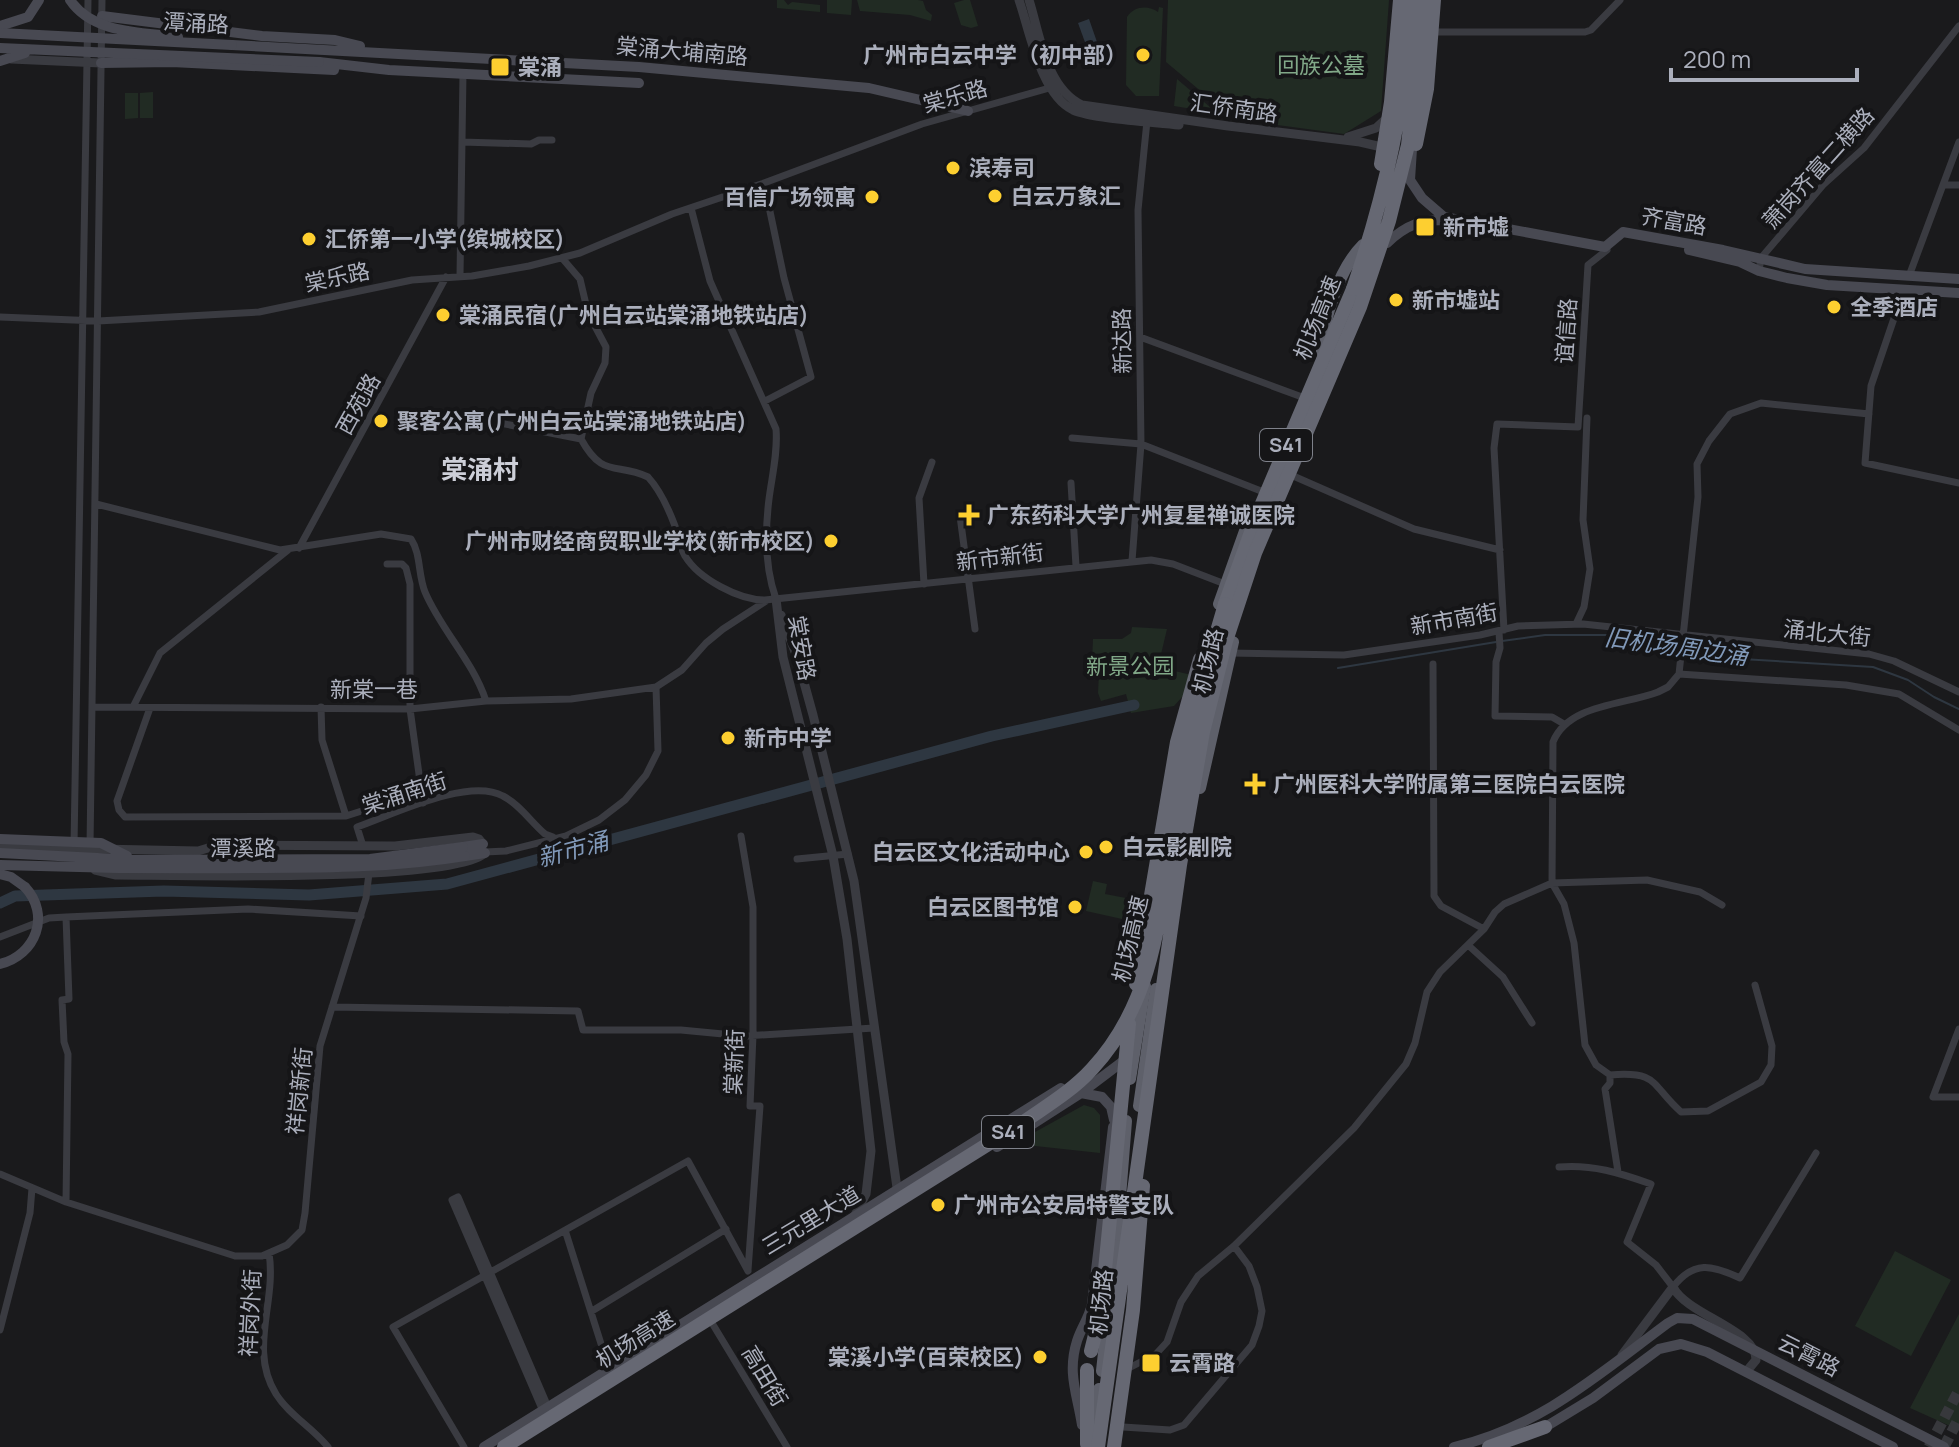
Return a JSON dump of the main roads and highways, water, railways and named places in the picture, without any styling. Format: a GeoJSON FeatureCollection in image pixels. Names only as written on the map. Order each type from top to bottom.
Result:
{"type":"FeatureCollection","features":[{"type":"Feature","properties":{"kind":"highway"},"geometry":{"type":"LineString","coordinates":[[1353,289],[1388,125],[1400,0]]}},
{"type":"Feature","properties":{"kind":"highway","name":"机场高速"},"geometry":{"type":"LineString","coordinates":[[504,1447],[1025,1121],[1082,1079],[1126,1024],[1139,997],[1151,959],[1190,733],[1225,604],[1258,513],[1353,289],[1380,206],[1396,140],[1405,75],[1410,0]]}},
{"type":"Feature","properties":{"kind":"highway","name":"机场路"},"geometry":{"type":"LineString","coordinates":[[1195,705],[1206,650],[1225,584],[1261,491],[1322,352],[1325,323],[1342,275],[1363,245],[1390,152],[1410,0]]}},
{"type":"Feature","properties":{"kind":"highway","name":"机场高速"},"geometry":{"type":"LineString","coordinates":[[1094,1446],[1194,777],[1223,653],[1263,533],[1355,320],[1396,199],[1408,145],[1426,0]]}},
{"type":"Feature","properties":{"kind":"highway","name":"机场路"},"geometry":{"type":"LineString","coordinates":[[1094,1446],[1115,1355],[1149,1032],[1230,653],[1257,560],[1349,343],[1387,243],[1419,105],[1426,0]]}},
{"type":"Feature","properties":{"kind":"highway"},"geometry":{"type":"LineString","coordinates":[[1378,258],[1421,125],[1436,0]]}},
{"type":"Feature","properties":{"kind":"highway"},"geometry":{"type":"LineString","coordinates":[[1091,1351],[1101,1311],[1128,1033],[1165,809],[1192,680],[1225,604]]}},
{"type":"Feature","properties":{"kind":"highway"},"geometry":{"type":"LineString","coordinates":[[1094,1446],[1135,1041],[1189,772],[1195,705]]}},
{"type":"Feature","properties":{"kind":"highway"},"geometry":{"type":"LineString","coordinates":[[1134,1004],[1140,1020],[1147,1019],[1153,1009]]}},
{"type":"Feature","properties":{"kind":"highway"},"geometry":{"type":"LineString","coordinates":[[1114,1447],[1135,1286],[1153,1058]]}},
{"type":"Feature","properties":{"kind":"highway"},"geometry":{"type":"LineString","coordinates":[[1116,1105],[1128,1100],[1136,1104],[1139,1110]]}},
{"type":"Feature","properties":{"kind":"highway"},"geometry":{"type":"LineString","coordinates":[[1108,1160],[1125,1155],[1134,1164]]}},
{"type":"Feature","properties":{"kind":"highway"},"geometry":{"type":"LineString","coordinates":[[1087,1370],[1094,1446]]}},
{"type":"Feature","properties":{"kind":"highway"},"geometry":{"type":"LineString","coordinates":[[1489,1447],[1545,1427]]}},
{"type":"Feature","properties":{"kind":"main road"},"geometry":{"type":"LineString","coordinates":[[0,26],[28,17],[39,0]]}},
{"type":"Feature","properties":{"kind":"main road"},"geometry":{"type":"LineString","coordinates":[[70,0],[83,16],[96,23],[232,45]]}},
{"type":"Feature","properties":{"kind":"main road"},"geometry":{"type":"LineString","coordinates":[[1427,15],[1436,0]]}},
{"type":"Feature","properties":{"kind":"main road"},"geometry":{"type":"LineString","coordinates":[[102,16],[250,35],[335,40],[389,53]]}},
{"type":"Feature","properties":{"kind":"main road","name":"潭涌路"},"geometry":{"type":"LineString","coordinates":[[0,33],[389,53]]}},
{"type":"Feature","properties":{"kind":"main road","name":"潭涌路"},"geometry":{"type":"LineString","coordinates":[[0,48],[319,62],[389,70]]}},
{"type":"Feature","properties":{"kind":"main road"},"geometry":{"type":"LineString","coordinates":[[0,60],[25,53],[62,51]]}},
{"type":"Feature","properties":{"kind":"main road","name":"棠涌大埔南路"},"geometry":{"type":"LineString","coordinates":[[389,53],[639,67],[869,88],[968,111]]}},
{"type":"Feature","properties":{"kind":"main road"},"geometry":{"type":"LineString","coordinates":[[101,63],[172,62],[340,71],[389,70]]}},
{"type":"Feature","properties":{"kind":"main road","name":"棠涌大埔南路"},"geometry":{"type":"LineString","coordinates":[[389,70],[639,83]]}},
{"type":"Feature","properties":{"kind":"main road","name":"齐富路"},"geometry":{"type":"LineString","coordinates":[[1412,143],[1409,175],[1422,198],[1444,217],[1606,249]]}},
{"type":"Feature","properties":{"kind":"main road","name":"齐富路"},"geometry":{"type":"LineString","coordinates":[[1387,243],[1409,225],[1420,221],[1445,220],[1606,249],[1623,237],[1740,262],[1759,271],[1827,285],[1959,293]]}},
{"type":"Feature","properties":{"kind":"main road","name":"齐富路"},"geometry":{"type":"LineString","coordinates":[[1606,249],[1623,232],[1805,269],[1959,279]]}},
{"type":"Feature","properties":{"kind":"main road"},"geometry":{"type":"LineString","coordinates":[[1827,285],[1828,271]]}},
{"type":"Feature","properties":{"kind":"main road","name":"机场路"},"geometry":{"type":"LineString","coordinates":[[1094,1446],[1071,1375],[1076,1343],[1092,1304],[1108,1160],[1123,1062],[1173,788],[1195,705]]}},
{"type":"Feature","properties":{"kind":"main road"},"geometry":{"type":"LineString","coordinates":[[0,839],[101,843],[140,856]]}},
{"type":"Feature","properties":{"kind":"main road","name":"潭溪路"},"geometry":{"type":"LineString","coordinates":[[0,850],[140,856],[370,859],[484,849]]}},
{"type":"Feature","properties":{"kind":"main road","name":"潭溪路"},"geometry":{"type":"LineString","coordinates":[[0,866],[137,869],[369,867],[413,864],[464,852]]}},
{"type":"Feature","properties":{"kind":"main road"},"geometry":{"type":"LineString","coordinates":[[0,874],[11,877],[25,887],[34,900],[38,915],[36,933],[25,951],[0,964]]}},
{"type":"Feature","properties":{"kind":"main road","name":"三元里大道"},"geometry":{"type":"LineString","coordinates":[[484,1447],[750,1275],[898,1191],[1066,1085],[1095,1064],[1114,1045],[1134,1004]]}},
{"type":"Feature","properties":{"kind":"main road","name":"三元里大道"},"geometry":{"type":"LineString","coordinates":[[513,1447],[1081,1093],[1123,1062],[1149,1032]]}},
{"type":"Feature","properties":{"kind":"main road"},"geometry":{"type":"LineString","coordinates":[[1095,1064],[1123,1062],[1136,1067],[1142,1085]]}},
{"type":"Feature","properties":{"kind":"main road"},"geometry":{"type":"LineString","coordinates":[[1081,1093],[1102,1097],[1111,1107],[1114,1120]]}},
{"type":"Feature","properties":{"kind":"main road","name":"云霄路"},"geometry":{"type":"LineString","coordinates":[[1454,1447],[1494,1435],[1568,1399],[1668,1323],[1684,1317],[1754,1349],[1938,1446]]}},
{"type":"Feature","properties":{"kind":"main road","name":"云霄路"},"geometry":{"type":"LineString","coordinates":[[1509,1447],[1586,1403],[1648,1356],[1670,1345],[1692,1346],[1893,1447]]}},
{"type":"Feature","properties":{"kind":"main road"},"geometry":{"type":"LineString","coordinates":[[1115,1355],[1123,1360],[1129,1381],[1121,1447]]}},
{"type":"Feature","properties":{"kind":"main road"},"geometry":{"type":"LineString","coordinates":[[542,1411],[543,1428]]}},
{"type":"Feature","properties":{"kind":"main road"},"geometry":{"type":"LineString","coordinates":[[1847,1424],[1861,1432],[1874,1447]]}},
{"type":"Feature","properties":{"kind":"waterway","name":"旧机场周边涌"},"geometry":{"type":"LineString","coordinates":[[1502,641],[1545,635],[1625,635],[1646,644],[1677,649]]}},
{"type":"Feature","properties":{"kind":"waterway","name":"旧机场周边涌"},"geometry":{"type":"LineString","coordinates":[[1338,668],[1496,642]]}},
{"type":"Feature","properties":{"kind":"waterway","name":"旧机场周边涌"},"geometry":{"type":"LineString","coordinates":[[1684,650],[1708,657],[1873,667],[1908,680],[1959,709]]}},
{"type":"Feature","properties":{"kind":"waterway","name":"新市涌"},"geometry":{"type":"LineString","coordinates":[[0,903],[15,896],[164,891],[309,895],[447,884],[992,736],[1134,705]]}},
{"type":"Feature","properties":{"kind":"tunnel"},"geometry":{"type":"LineString","coordinates":[[1929,1447],[1959,1390]]}},
{"type":"Feature","properties":{"kind":"tunnel"},"geometry":{"type":"LineString","coordinates":[[1944,1447],[1959,1418]]}},
{"type":"Feature","properties":{"kind":"place","name":"广州市白云中学（初中部）"},"geometry":{"type":"Point","coordinates":[1143,55]}},
{"type":"Feature","properties":{"kind":"place","name":"棠涌"},"geometry":{"type":"Point","coordinates":[500,67]}},
{"type":"Feature","properties":{"kind":"place","name":"滨寿司"},"geometry":{"type":"Point","coordinates":[953,168]}},
{"type":"Feature","properties":{"kind":"place","name":"白云万象汇"},"geometry":{"type":"Point","coordinates":[995,196]}},
{"type":"Feature","properties":{"kind":"place","name":"百信广场领寓"},"geometry":{"type":"Point","coordinates":[872,197]}},
{"type":"Feature","properties":{"kind":"place","name":"新市墟"},"geometry":{"type":"Point","coordinates":[1425,227]}},
{"type":"Feature","properties":{"kind":"place","name":"汇侨第一小学(缤城校区)"},"geometry":{"type":"Point","coordinates":[309,239]}},
{"type":"Feature","properties":{"kind":"place","name":"新市墟站"},"geometry":{"type":"Point","coordinates":[1396,300]}},
{"type":"Feature","properties":{"kind":"place","name":"全季酒店"},"geometry":{"type":"Point","coordinates":[1834,307]}},
{"type":"Feature","properties":{"kind":"place","name":"棠涌民宿(广州白云站棠涌地铁站店)"},"geometry":{"type":"Point","coordinates":[443,315]}},
{"type":"Feature","properties":{"kind":"place","name":"聚客公寓(广州白云站棠涌地铁站店)"},"geometry":{"type":"Point","coordinates":[381,421]}},
{"type":"Feature","properties":{"kind":"place","name":"广东药科大学广州复星禅诚医院"},"geometry":{"type":"Point","coordinates":[969,515]}},
{"type":"Feature","properties":{"kind":"place","name":"广州市财经商贸职业学校(新市校区)"},"geometry":{"type":"Point","coordinates":[831,541]}},
{"type":"Feature","properties":{"kind":"place","name":"新市中学"},"geometry":{"type":"Point","coordinates":[728,738]}},
{"type":"Feature","properties":{"kind":"place","name":"广州医科大学附属第三医院白云医院"},"geometry":{"type":"Point","coordinates":[1255,784]}},
{"type":"Feature","properties":{"kind":"place","name":"白云影剧院"},"geometry":{"type":"Point","coordinates":[1106,847]}},
{"type":"Feature","properties":{"kind":"place","name":"白云区文化活动中心"},"geometry":{"type":"Point","coordinates":[1086,852]}},
{"type":"Feature","properties":{"kind":"place","name":"白云区图书馆"},"geometry":{"type":"Point","coordinates":[1075,907]}},
{"type":"Feature","properties":{"kind":"place","name":"广州市公安局特警支队"},"geometry":{"type":"Point","coordinates":[938,1205]}},
{"type":"Feature","properties":{"kind":"place","name":"棠溪小学(百荣校区)"},"geometry":{"type":"Point","coordinates":[1040,1357]}},
{"type":"Feature","properties":{"kind":"place","name":"云霄路"},"geometry":{"type":"Point","coordinates":[1151,1363]}},
{"type":"Feature","properties":{"kind":"district","name":"棠涌村"},"geometry":{"type":"Point","coordinates":[480,470]}},
{"type":"Feature","properties":{"kind":"park label","name":"回族公墓"},"geometry":{"type":"Point","coordinates":[1321,65]}},
{"type":"Feature","properties":{"kind":"park label","name":"新景公园"},"geometry":{"type":"Point","coordinates":[1130,666]}}]}
